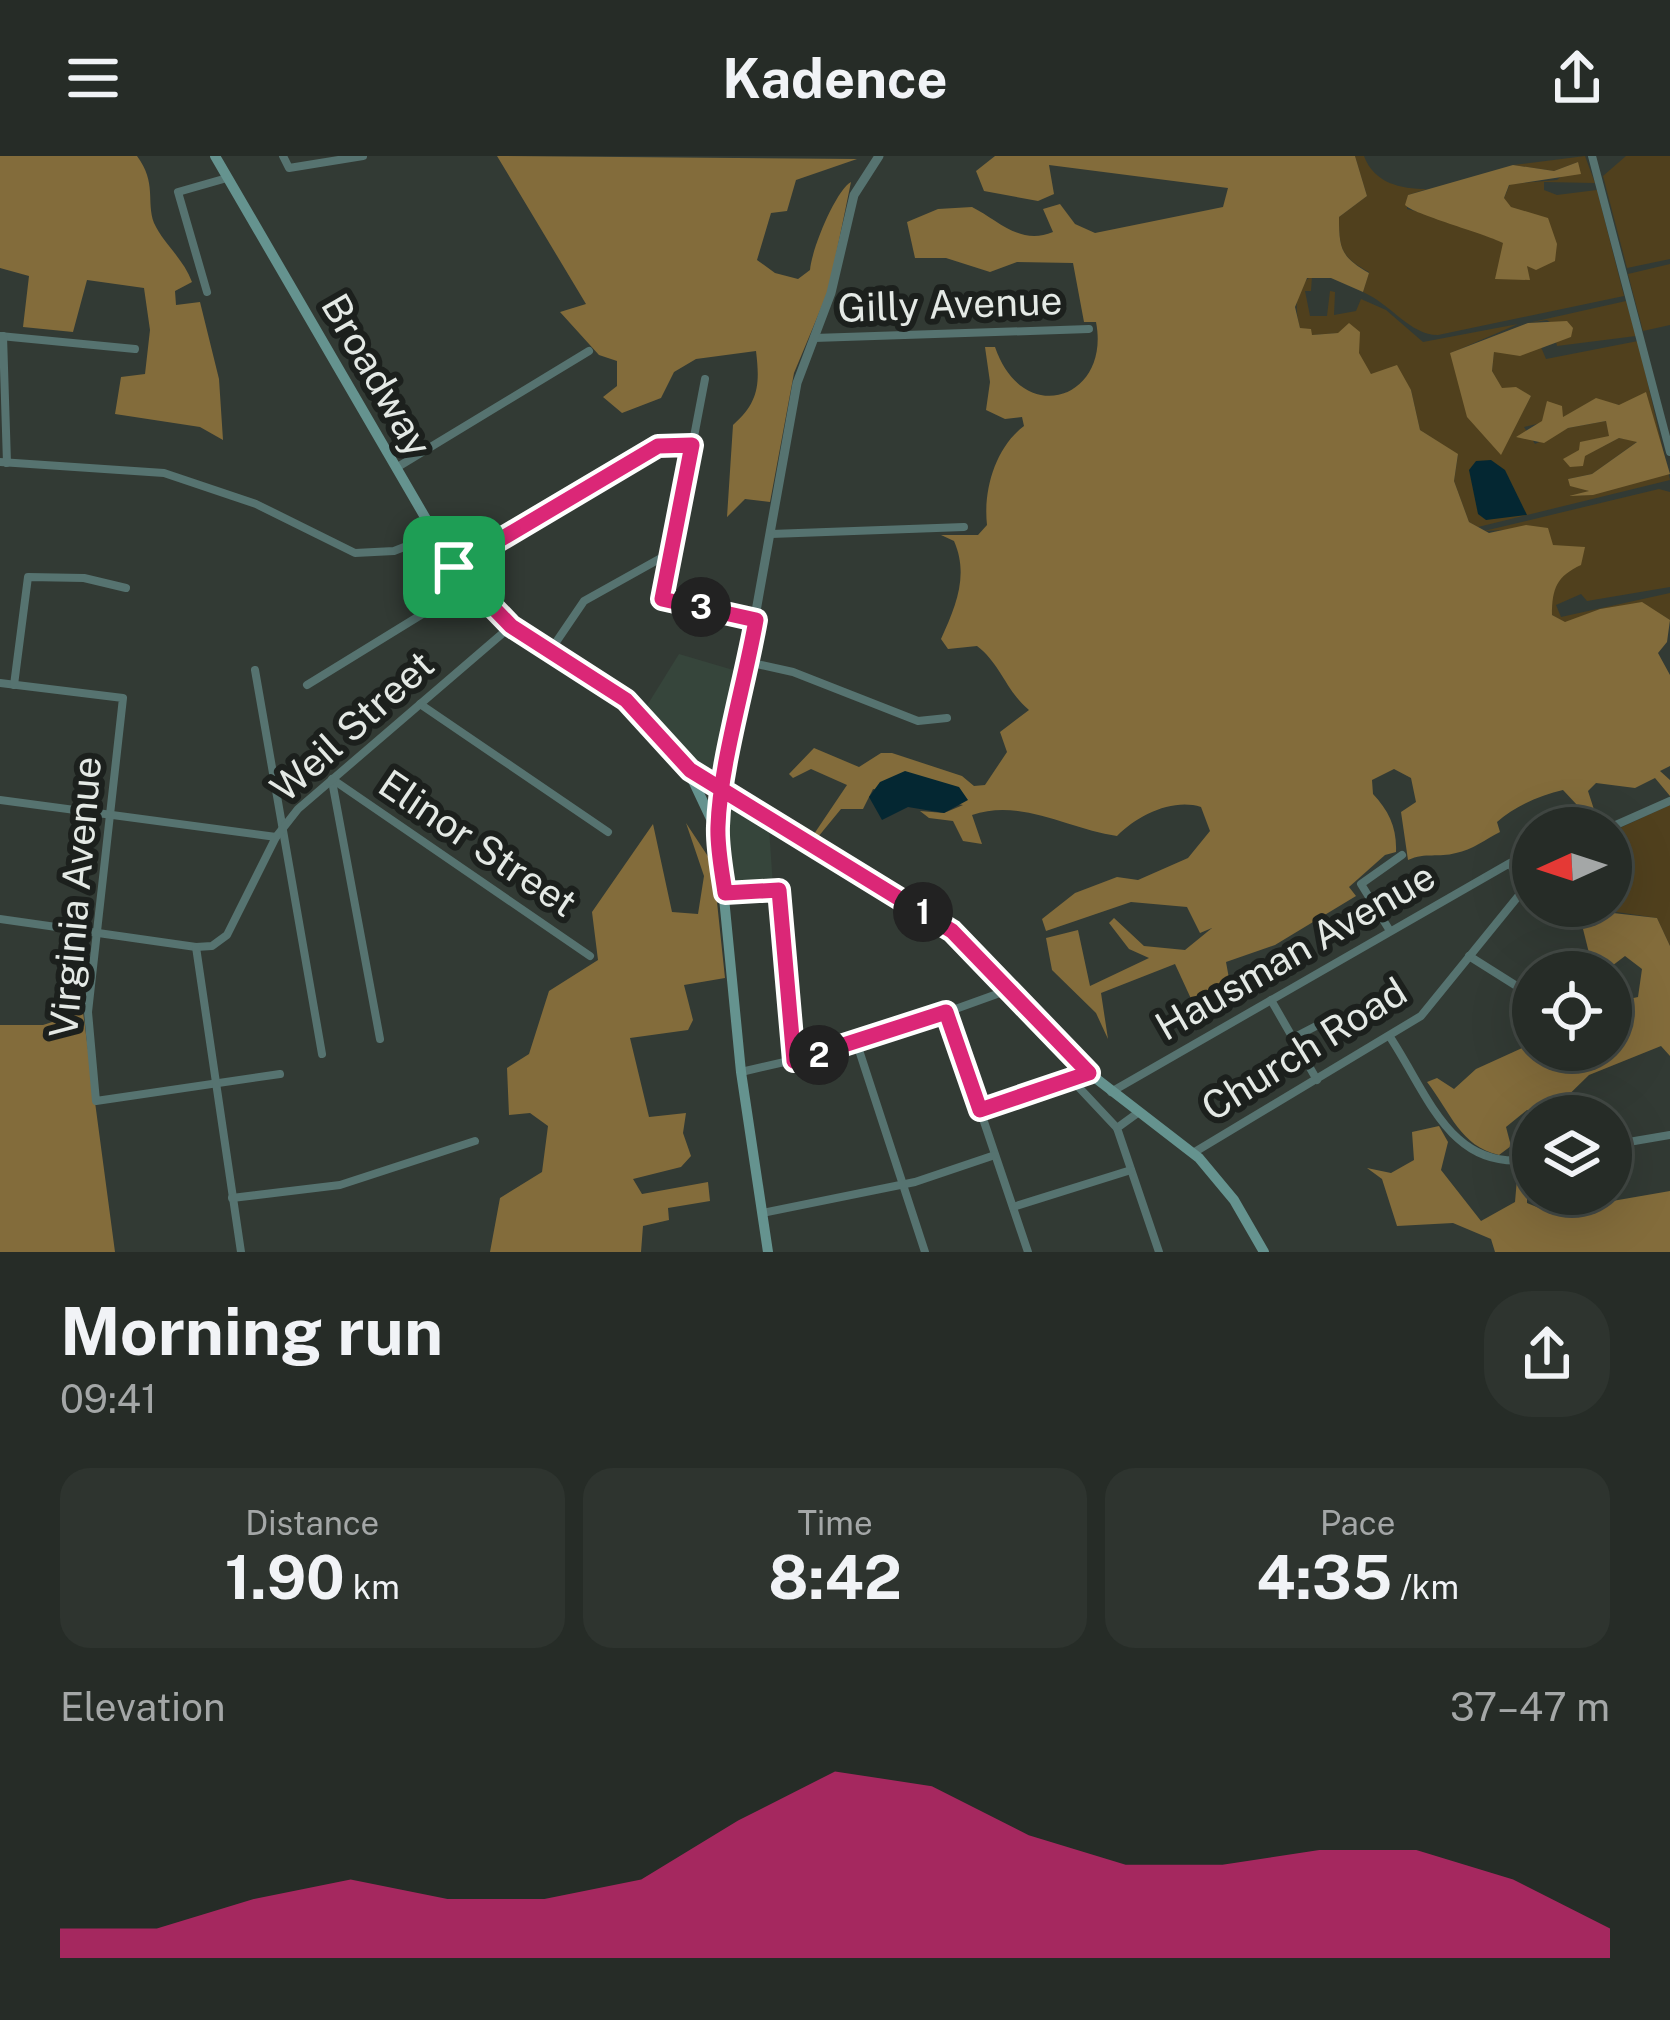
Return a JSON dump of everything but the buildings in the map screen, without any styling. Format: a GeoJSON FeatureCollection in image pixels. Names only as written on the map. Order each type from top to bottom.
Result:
{"type":"FeatureCollection","features":[{"type":"Feature","properties":{"kind":"main road","name":"Broadway"},"geometry":{"type":"LineString","coordinates":[[217,157],[468,586],[511,626],[626,700],[680,760],[934,918],[1011,989],[1089,1073],[1193,1153],[1235,1201],[1264,1252]]}},
{"type":"Feature","properties":{"kind":"main road"},"geometry":{"type":"LineString","coordinates":[[680,760],[706,806],[718,842],[741,1072],[768,1252]]}},
{"type":"Feature","properties":{"kind":"street"},"geometry":{"type":"LineString","coordinates":[[284,156],[290,168],[363,156]]}},
{"type":"Feature","properties":{"kind":"street"},"geometry":{"type":"LineString","coordinates":[[718,842],[793,401],[832,293],[857,187],[879,156]]}},
{"type":"Feature","properties":{"kind":"street"},"geometry":{"type":"LineString","coordinates":[[1592,156],[1670,452]]}},
{"type":"Feature","properties":{"kind":"street"},"geometry":{"type":"LineString","coordinates":[[207,292],[178,192],[227,178]]}},
{"type":"Feature","properties":{"kind":"street","name":"Gilly Avenue"},"geometry":{"type":"LineString","coordinates":[[814,338],[1089,329]]}},
{"type":"Feature","properties":{"kind":"street"},"geometry":{"type":"LineString","coordinates":[[135,349],[2,336],[3,462],[164,473],[256,503],[362,554],[409,547],[435,535]]}},
{"type":"Feature","properties":{"kind":"street"},"geometry":{"type":"LineString","coordinates":[[396,468],[590,351]]}},
{"type":"Feature","properties":{"kind":"street"},"geometry":{"type":"LineString","coordinates":[[705,379],[662,599],[756,620]]}},
{"type":"Feature","properties":{"kind":"street"},"geometry":{"type":"LineString","coordinates":[[454,567],[658,446],[692,445]]}},
{"type":"Feature","properties":{"kind":"street"},"geometry":{"type":"LineString","coordinates":[[771,534],[964,527]]}},
{"type":"Feature","properties":{"kind":"street"},"geometry":{"type":"LineString","coordinates":[[550,651],[584,602],[671,552]]}},
{"type":"Feature","properties":{"kind":"street"},"geometry":{"type":"LineString","coordinates":[[0,683],[14,685],[26,581],[32,575],[84,578],[126,588]]}},
{"type":"Feature","properties":{"kind":"street"},"geometry":{"type":"LineString","coordinates":[[307,685],[468,586]]}},
{"type":"Feature","properties":{"kind":"street","name":"Weil Street"},"geometry":{"type":"LineString","coordinates":[[196,946],[212,946],[227,935],[284,825],[511,626]]}},
{"type":"Feature","properties":{"kind":"street"},"geometry":{"type":"LineString","coordinates":[[748,662],[793,672],[918,721],[947,718]]}},
{"type":"Feature","properties":{"kind":"street"},"geometry":{"type":"LineString","coordinates":[[255,670],[322,1054]]}},
{"type":"Feature","properties":{"kind":"street","name":"Virginia Avenue"},"geometry":{"type":"LineString","coordinates":[[14,685],[123,698],[88,1027],[96,1101],[214,1083]]}},
{"type":"Feature","properties":{"kind":"street"},"geometry":{"type":"LineString","coordinates":[[420,704],[608,832]]}},
{"type":"Feature","properties":{"kind":"street"},"geometry":{"type":"LineString","coordinates":[[332,779],[380,1039]]}},
{"type":"Feature","properties":{"kind":"street","name":"Elinor Street"},"geometry":{"type":"LineString","coordinates":[[332,779],[590,956]]}},
{"type":"Feature","properties":{"kind":"street"},"geometry":{"type":"LineString","coordinates":[[0,800],[276,837]]}},
{"type":"Feature","properties":{"kind":"street"},"geometry":{"type":"LineString","coordinates":[[1632,818],[1670,801]]}},
{"type":"Feature","properties":{"kind":"street"},"geometry":{"type":"LineString","coordinates":[[1390,932],[1361,884],[1402,855]]}},
{"type":"Feature","properties":{"kind":"street","name":"Hausman Avenue"},"geometry":{"type":"LineString","coordinates":[[1111,1092],[1510,863],[1512,867]]}},
{"type":"Feature","properties":{"kind":"street"},"geometry":{"type":"LineString","coordinates":[[725,893],[779,890],[794,1061]]}},
{"type":"Feature","properties":{"kind":"street","name":"Church Road"},"geometry":{"type":"LineString","coordinates":[[1193,1153],[1433,1006],[1512,902]]}},
{"type":"Feature","properties":{"kind":"street"},"geometry":{"type":"LineString","coordinates":[[0,920],[196,946],[241,1252]]}},
{"type":"Feature","properties":{"kind":"street"},"geometry":{"type":"LineString","coordinates":[[1468,956],[1512,984]]}},
{"type":"Feature","properties":{"kind":"street"},"geometry":{"type":"LineString","coordinates":[[741,1072],[857,1044],[1011,989]]}},
{"type":"Feature","properties":{"kind":"street"},"geometry":{"type":"LineString","coordinates":[[1271,1000],[1317,1080]]}},
{"type":"Feature","properties":{"kind":"street"},"geometry":{"type":"LineString","coordinates":[[946,1012],[1028,1252]]}},
{"type":"Feature","properties":{"kind":"street"},"geometry":{"type":"LineString","coordinates":[[1292,1038],[1320,1024]]}},
{"type":"Feature","properties":{"kind":"street"},"geometry":{"type":"LineString","coordinates":[[1390,1036],[1468,1151],[1497,1162],[1512,1161]]}},
{"type":"Feature","properties":{"kind":"street"},"geometry":{"type":"LineString","coordinates":[[857,1044],[925,1252]]}},
{"type":"Feature","properties":{"kind":"street"},"geometry":{"type":"LineString","coordinates":[[980,1110],[1089,1073]]}},
{"type":"Feature","properties":{"kind":"street"},"geometry":{"type":"LineString","coordinates":[[214,1083],[280,1074]]}},
{"type":"Feature","properties":{"kind":"street"},"geometry":{"type":"LineString","coordinates":[[1071,1079],[1117,1127],[1159,1252]]}},
{"type":"Feature","properties":{"kind":"street"},"geometry":{"type":"LineString","coordinates":[[1117,1127],[1139,1112]]}},
{"type":"Feature","properties":{"kind":"street"},"geometry":{"type":"LineString","coordinates":[[1632,1141],[1670,1135]]}},
{"type":"Feature","properties":{"kind":"street"},"geometry":{"type":"LineString","coordinates":[[232,1198],[340,1185],[475,1141]]}},
{"type":"Feature","properties":{"kind":"street"},"geometry":{"type":"LineString","coordinates":[[760,1213],[903,1184],[994,1155]]}},
{"type":"Feature","properties":{"kind":"street"},"geometry":{"type":"LineString","coordinates":[[1012,1208],[1132,1170]]}},
{"type":"Feature","properties":{"kind":"shaded area"},"geometry":{"type":"Polygon","coordinates":[[[0,156],[137,156],[147,175],[154,223],[192,282],[175,291],[176,305],[200,302],[219,379],[223,440],[200,427],[115,414],[121,377],[145,374],[150,330],[144,288],[87,280],[73,332],[23,327],[29,276],[0,268],[0,156]]]}},
{"type":"Feature","properties":{"kind":"shaded area"},"geometry":{"type":"Polygon","coordinates":[[[497,156],[857,159],[796,180],[787,211],[771,213],[757,260],[775,273],[798,279],[810,270],[826,220],[851,182],[829,289],[794,373],[770,502],[745,499],[727,517],[733,425],[756,392],[756,351],[696,359],[674,372],[661,398],[622,413],[603,397],[617,386],[617,361],[599,355],[560,312],[586,304],[497,156]]]}},
{"type":"Feature","properties":{"kind":"shaded area"},"geometry":{"type":"Polygon","coordinates":[[[995,156],[1355,156],[1367,196],[1339,217],[1339,228],[1347,257],[1369,273],[1363,292],[1331,278],[1307,278],[1295,307],[1300,328],[1311,329],[1312,335],[1338,333],[1349,323],[1360,332],[1359,353],[1371,374],[1397,365],[1411,390],[1420,430],[1458,454],[1454,481],[1469,522],[1489,533],[1526,525],[1548,528],[1553,545],[1585,547],[1581,565],[1558,584],[1552,615],[1565,622],[1600,609],[1642,602],[1670,620],[1667,642],[1658,653],[1670,675],[1670,766],[1660,771],[1670,780],[1670,796],[1655,778],[1635,788],[1596,783],[1588,791],[1593,807],[1578,807],[1563,790],[1512,807],[1497,822],[1500,832],[1468,849],[1408,860],[1401,812],[1416,802],[1411,778],[1394,769],[1372,780],[1373,794],[1393,828],[1396,852],[1385,855],[1349,887],[1356,896],[1275,945],[1226,962],[1230,984],[1193,1003],[1175,964],[1101,993],[1108,1039],[1096,1013],[1052,970],[1046,938],[1078,930],[1090,986],[1149,958],[1129,949],[1109,923],[1114,918],[1144,946],[1185,950],[1212,928],[1200,933],[1187,907],[1131,902],[1046,931],[1042,919],[1075,893],[1117,877],[1138,880],[1188,858],[1210,831],[1201,807],[1156,810],[1117,836],[1027,813],[991,811],[972,815],[982,844],[963,841],[953,821],[929,818],[920,811],[944,813],[963,805],[873,789],[863,809],[841,809],[818,837],[814,834],[847,785],[811,769],[793,778],[789,774],[814,748],[859,767],[881,753],[892,753],[962,776],[974,786],[985,785],[1007,752],[1000,732],[1029,710],[977,646],[948,649],[941,639],[956,602],[960,566],[954,541],[941,535],[978,535],[987,525],[994,470],[1006,445],[1024,426],[1022,417],[1005,419],[986,410],[990,382],[985,347],[995,347],[1008,373],[1025,389],[1043,395],[1062,394],[1078,385],[1090,370],[1097,349],[1096,322],[1084,322],[1073,263],[1017,262],[990,272],[946,258],[915,258],[907,222],[938,209],[972,207],[1010,230],[1041,235],[1053,232],[1043,209],[1060,204],[1075,224],[1095,233],[1223,207],[1228,188],[1049,165],[1054,194],[1038,201],[984,191],[976,171],[995,156]]]}},
{"type":"Feature","properties":{"kind":"shaded area"},"geometry":{"type":"Polygon","coordinates":[[[1355,156],[1364,156],[1374,173],[1389,183],[1427,189],[1408,195],[1407,209],[1451,220],[1504,243],[1529,279],[1504,198],[1510,184],[1557,180],[1578,162],[1554,171],[1513,165],[1585,156],[1595,183],[1544,182],[1544,190],[1557,195],[1597,190],[1624,296],[1438,335],[1419,330],[1363,292],[1369,272],[1352,262],[1341,245],[1339,217],[1367,196],[1355,156]]]}},
{"type":"Feature","properties":{"kind":"shaded area"},"geometry":{"type":"Polygon","coordinates":[[[1626,156],[1670,156],[1670,259],[1627,268],[1603,176],[1626,156]]]}},
{"type":"Feature","properties":{"kind":"shaded area"},"geometry":{"type":"Polygon","coordinates":[[[1578,162],[1581,174],[1509,185],[1504,198],[1511,207],[1548,218],[1557,244],[1555,261],[1536,270],[1527,266],[1530,280],[1495,279],[1503,243],[1405,205],[1408,195],[1513,165],[1554,171],[1578,162]]]}},
{"type":"Feature","properties":{"kind":"shaded area"},"geometry":{"type":"Polygon","coordinates":[[[1670,264],[1670,325],[1643,331],[1628,274],[1670,264]]]}},
{"type":"Feature","properties":{"kind":"shaded area"},"geometry":{"type":"Polygon","coordinates":[[[1312,276],[1311,291],[1305,291],[1310,316],[1327,316],[1330,291],[1335,292],[1334,315],[1356,311],[1361,299],[1386,310],[1423,342],[1518,324],[1451,353],[1517,422],[1531,396],[1502,389],[1492,371],[1494,352],[1541,347],[1546,359],[1638,341],[1668,472],[1619,405],[1595,399],[1562,418],[1524,427],[1535,444],[1568,428],[1606,421],[1610,437],[1584,456],[1619,438],[1638,441],[1592,474],[1568,479],[1590,492],[1580,496],[1668,473],[1670,480],[1478,527],[1469,522],[1454,481],[1458,455],[1420,430],[1411,390],[1371,374],[1339,333],[1312,335],[1300,328],[1297,299],[1312,276]]]}},
{"type":"Feature","properties":{"kind":"shaded area"},"geometry":{"type":"Polygon","coordinates":[[[1626,301],[1636,336],[1557,346],[1556,341],[1571,337],[1547,320],[1528,323],[1626,301]]]}},
{"type":"Feature","properties":{"kind":"shaded area"},"geometry":{"type":"Polygon","coordinates":[[[1567,321],[1573,328],[1571,337],[1520,356],[1494,352],[1492,371],[1502,388],[1516,387],[1531,396],[1501,455],[1467,417],[1450,353],[1528,323],[1567,321]]]}},
{"type":"Feature","properties":{"kind":"shaded area"},"geometry":{"type":"Polygon","coordinates":[[[1646,392],[1670,474],[1593,495],[1569,496],[1589,491],[1570,486],[1568,479],[1592,474],[1637,442],[1619,438],[1585,456],[1583,466],[1570,467],[1563,459],[1579,450],[1580,442],[1609,436],[1606,421],[1568,428],[1544,443],[1516,437],[1542,421],[1547,401],[1562,406],[1563,417],[1596,398],[1619,405],[1646,392]]]}},
{"type":"Feature","properties":{"kind":"shaded area"},"geometry":{"type":"Polygon","coordinates":[[[1659,489],[1670,492],[1670,587],[1587,601],[1581,594],[1556,605],[1561,617],[1670,593],[1670,620],[1642,603],[1600,609],[1565,623],[1552,615],[1552,594],[1561,574],[1547,528],[1484,531],[1659,489]]]}},
{"type":"Feature","properties":{"kind":"shaded area"},"geometry":{"type":"Polygon","coordinates":[[[679,654],[740,672],[722,780],[695,768],[643,712],[679,654]]]}},
{"type":"Feature","properties":{"kind":"shaded area"},"geometry":{"type":"Polygon","coordinates":[[[1670,805],[1670,946],[1657,918],[1632,914],[1632,822],[1670,805]]]}},
{"type":"Feature","properties":{"kind":"shaded area"},"geometry":{"type":"Polygon","coordinates":[[[734,808],[769,828],[773,886],[729,888],[723,815],[734,808]]]}},
{"type":"Feature","properties":{"kind":"shaded area"},"geometry":{"type":"Polygon","coordinates":[[[686,823],[713,864],[725,978],[684,985],[693,1020],[688,1030],[630,1038],[649,1117],[686,1113],[683,1133],[691,1156],[681,1167],[633,1179],[642,1194],[708,1182],[710,1201],[668,1208],[669,1220],[643,1226],[641,1252],[490,1252],[500,1198],[542,1172],[548,1126],[530,1113],[509,1115],[507,1068],[529,1054],[549,991],[598,960],[592,912],[653,824],[672,912],[698,914],[704,876],[686,823]]]}},
{"type":"Feature","properties":{"kind":"shaded area"},"geometry":{"type":"Polygon","coordinates":[[[1632,915],[1657,918],[1670,946],[1670,1056],[1661,1046],[1632,1058],[1632,998],[1638,997],[1642,969],[1632,961],[1632,951],[1588,951],[1582,927],[1632,927],[1632,915]]]}},
{"type":"Feature","properties":{"kind":"shaded area"},"geometry":{"type":"Polygon","coordinates":[[[83,1012],[115,1252],[0,1252],[0,1025],[43,1025],[83,1012]]]}},
{"type":"Feature","properties":{"kind":"shaded area"},"geometry":{"type":"Polygon","coordinates":[[[1512,1053],[1512,1071],[1599,1071],[1568,1095],[1512,1095],[1512,1122],[1506,1127],[1511,1146],[1499,1155],[1465,1136],[1427,1082],[1437,1078],[1454,1089],[1476,1069],[1512,1053]]]}},
{"type":"Feature","properties":{"kind":"shaded area"},"geometry":{"type":"Polygon","coordinates":[[[1439,1126],[1448,1142],[1441,1170],[1481,1221],[1512,1204],[1512,1215],[1632,1215],[1632,1198],[1670,1191],[1670,1252],[1495,1252],[1491,1239],[1453,1223],[1397,1226],[1382,1179],[1367,1168],[1391,1173],[1414,1160],[1412,1132],[1439,1126]]]}},
{"type":"Feature","properties":{"kind":"water"},"geometry":{"type":"Polygon","coordinates":[[[1491,460],[1505,470],[1527,515],[1486,520],[1478,514],[1469,470],[1476,461],[1491,460]]]}},
{"type":"Feature","properties":{"kind":"water"},"geometry":{"type":"Polygon","coordinates":[[[905,771],[959,787],[968,800],[944,813],[908,807],[882,820],[869,797],[880,782],[905,771]]]}},
{"type":"Feature","properties":{"kind":"route"},"geometry":{"type":"LineString","coordinates":[[454,567],[511,626],[626,700],[690,770],[724,791],[859,872],[934,918],[952,931],[1089,1073],[980,1110],[946,1012],[794,1061],[779,890],[725,893],[718,842],[718,816],[724,791],[737,725],[756,620],[662,599],[692,445],[658,446],[454,567]]}}]}
